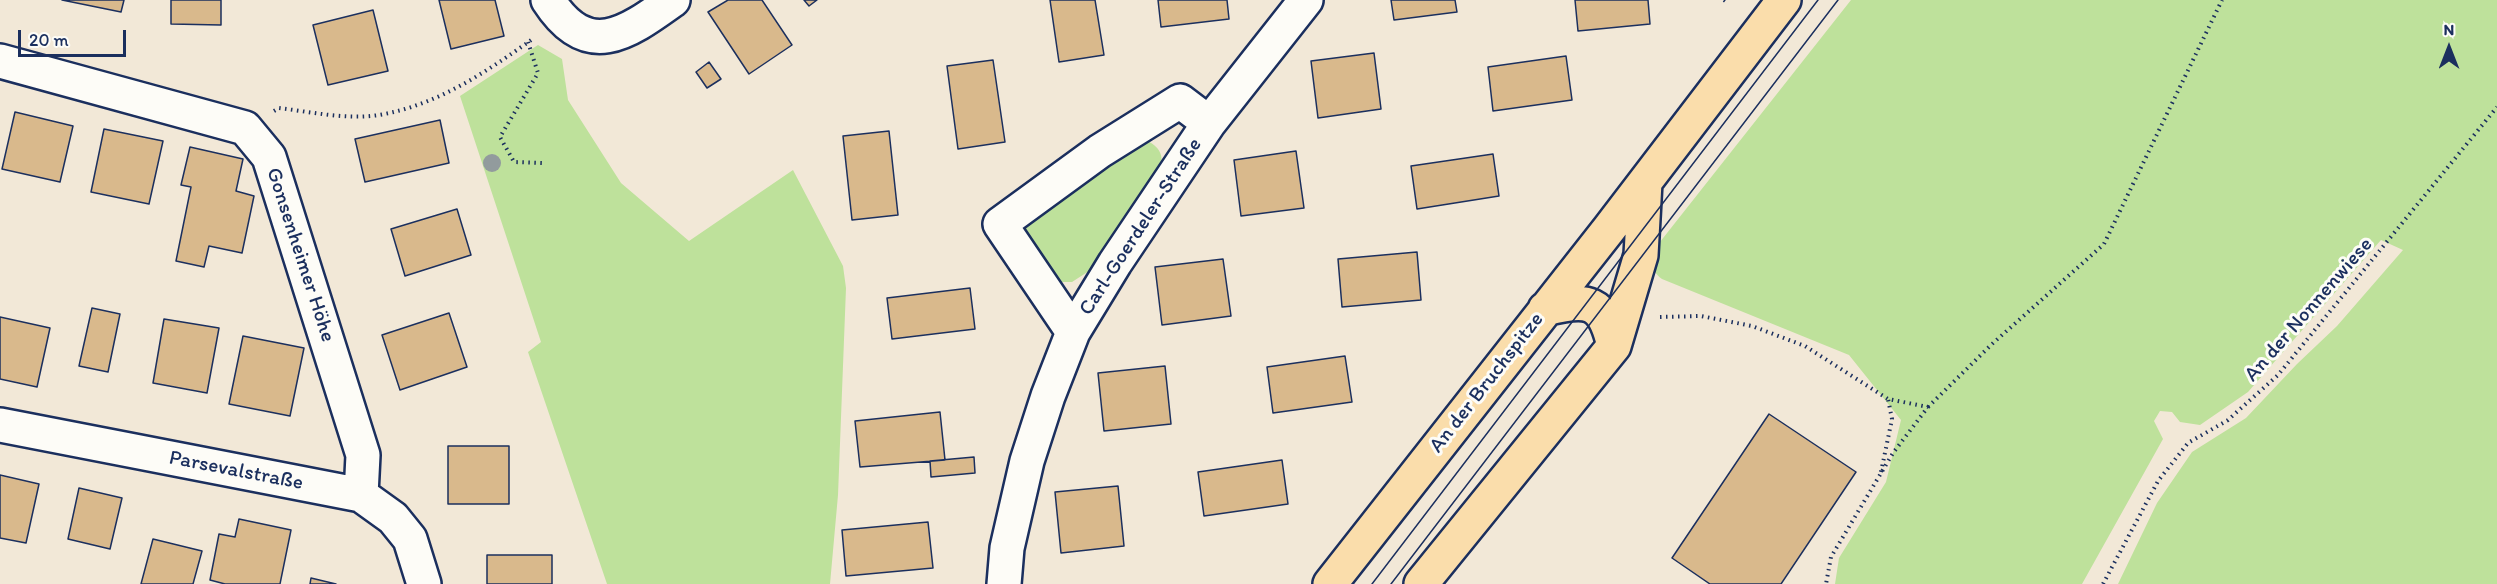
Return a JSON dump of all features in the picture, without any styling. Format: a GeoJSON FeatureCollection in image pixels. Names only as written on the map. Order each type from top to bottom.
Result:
{"type":"FeatureCollection","features":[{"type":"Feature","properties":{"kind":"main road","name":"An der Bruchspitze"},"geometry":{"type":"LineString","coordinates":[[1330,584],[1645,182],[1784,0]]}},
{"type":"Feature","properties":{"kind":"main road"},"geometry":{"type":"LineString","coordinates":[[1421,584],[1614,346],[1641,255],[1645,182]]}},
{"type":"Feature","properties":{"kind":"main road"},"geometry":{"type":"LineString","coordinates":[[1545,309],[1569,303],[1587,302],[1606,320],[1614,346]]}},
{"type":"Feature","properties":{"kind":"street"},"geometry":{"type":"LineString","coordinates":[[549,18],[598,37],[617,35],[635,27],[673,0]]}},
{"type":"Feature","properties":{"kind":"street","name":"Carl-Goerdeler-Straße"},"geometry":{"type":"LineString","coordinates":[[1004,584],[1007,548],[1027,461],[1047,396],[1073,332],[1115,263],[1209,123],[1306,0]]}},
{"type":"Feature","properties":{"kind":"street","name":"Gonsenheimer Höhe"},"geometry":{"type":"LineString","coordinates":[[0,61],[245,128],[269,157],[363,455],[361,495]]}},
{"type":"Feature","properties":{"kind":"street","name":"Carl-Goerdeler-Straße"},"geometry":{"type":"LineString","coordinates":[[1073,332],[1000,224],[1100,151],[1180,101],[1209,123]]}},
{"type":"Feature","properties":{"kind":"street","name":"Parsevalstraße"},"geometry":{"type":"LineString","coordinates":[[0,425],[361,495],[393,518],[410,539],[424,584]]}},
{"type":"Feature","properties":{"kind":"path"},"geometry":{"type":"LineString","coordinates":[[1724,0],[1728,3]]}},
{"type":"Feature","properties":{"kind":"path"},"geometry":{"type":"LineString","coordinates":[[1826,584],[1831,557],[1893,453],[1928,407],[1992,344],[2104,244],[2222,0]]}},
{"type":"Feature","properties":{"kind":"path"},"geometry":{"type":"LineString","coordinates":[[270,114],[279,108],[330,115],[378,115],[424,104],[479,76],[528,42],[549,18]]}},
{"type":"Feature","properties":{"kind":"path"},"geometry":{"type":"LineString","coordinates":[[528,42],[538,73],[500,137],[514,162],[543,162]]}},
{"type":"Feature","properties":{"kind":"path","name":"An der Nonnenwiese"},"geometry":{"type":"LineString","coordinates":[[2103,584],[2158,481],[2188,443],[2228,420],[2278,375],[2497,107]]}},
{"type":"Feature","properties":{"kind":"path"},"geometry":{"type":"LineString","coordinates":[[1659,317],[1701,316],[1752,326],[1805,346],[1888,399],[1928,407]]}},
{"type":"Feature","properties":{"kind":"path"},"geometry":{"type":"LineString","coordinates":[[1880,478],[1892,419],[1888,399]]}},
{"type":"Feature","properties":{"kind":"green space"},"geometry":{"type":"Polygon","coordinates":[[[1851,0],[2497,0],[2497,584],[2118,584],[2157,503],[2192,452],[2246,418],[2337,326],[2403,250],[2381,240],[2248,392],[2200,425],[2180,422],[2172,412],[2160,411],[2154,421],[2163,439],[2082,584],[1835,584],[1839,558],[1886,482],[1901,420],[1849,355],[1662,279],[1653,268],[1653,261],[1656,247],[1851,0]]]}},
{"type":"Feature","properties":{"kind":"green space"},"geometry":{"type":"Polygon","coordinates":[[[538,45],[562,59],[568,100],[621,183],[689,241],[793,170],[843,266],[846,288],[838,495],[830,584],[607,584],[528,352],[541,342],[460,96],[538,45]]]}},
{"type":"Feature","properties":{"kind":"green space"},"geometry":{"type":"Polygon","coordinates":[[[1147,141],[1156,147],[1161,155],[1157,175],[1089,271],[1072,282],[1061,282],[1053,276],[1025,237],[1028,220],[1136,144],[1147,141]]]}},
{"type":"Feature","properties":{"kind":"building"},"geometry":{"type":"Polygon","coordinates":[[[62,0],[124,0],[121,12],[62,0]]]}},
{"type":"Feature","properties":{"kind":"building"},"geometry":{"type":"Polygon","coordinates":[[[171,0],[221,0],[221,25],[171,24],[171,0]]]}},
{"type":"Feature","properties":{"kind":"building"},"geometry":{"type":"Polygon","coordinates":[[[439,0],[495,0],[504,36],[451,49],[439,0]]]}},
{"type":"Feature","properties":{"kind":"building"},"geometry":{"type":"Polygon","coordinates":[[[728,0],[762,0],[792,45],[749,74],[708,12],[728,0]]]}},
{"type":"Feature","properties":{"kind":"building"},"geometry":{"type":"Polygon","coordinates":[[[804,0],[817,0],[809,6],[804,0]]]}},
{"type":"Feature","properties":{"kind":"building"},"geometry":{"type":"Polygon","coordinates":[[[1050,0],[1095,0],[1104,55],[1059,62],[1050,0]]]}},
{"type":"Feature","properties":{"kind":"building"},"geometry":{"type":"Polygon","coordinates":[[[1158,0],[1227,0],[1229,19],[1161,27],[1158,0]]]}},
{"type":"Feature","properties":{"kind":"building"},"geometry":{"type":"Polygon","coordinates":[[[1391,0],[1455,0],[1457,12],[1394,20],[1391,0]]]}},
{"type":"Feature","properties":{"kind":"building"},"geometry":{"type":"Polygon","coordinates":[[[1575,0],[1648,0],[1650,24],[1578,31],[1575,0]]]}},
{"type":"Feature","properties":{"kind":"building"},"geometry":{"type":"Polygon","coordinates":[[[373,10],[388,71],[328,85],[313,25],[373,10]]]}},
{"type":"Feature","properties":{"kind":"building"},"geometry":{"type":"Polygon","coordinates":[[[1374,53],[1381,109],[1318,118],[1311,61],[1374,53]]]}},
{"type":"Feature","properties":{"kind":"building"},"geometry":{"type":"Polygon","coordinates":[[[1566,56],[1572,100],[1493,111],[1488,67],[1566,56]]]}},
{"type":"Feature","properties":{"kind":"building"},"geometry":{"type":"Polygon","coordinates":[[[993,60],[1005,142],[958,149],[947,66],[993,60]]]}},
{"type":"Feature","properties":{"kind":"building"},"geometry":{"type":"Polygon","coordinates":[[[709,62],[721,79],[707,88],[696,72],[709,62]]]}},
{"type":"Feature","properties":{"kind":"building"},"geometry":{"type":"Polygon","coordinates":[[[15,112],[73,126],[60,182],[2,169],[15,112]]]}},
{"type":"Feature","properties":{"kind":"building"},"geometry":{"type":"Polygon","coordinates":[[[440,120],[449,163],[365,182],[355,139],[440,120]]]}},
{"type":"Feature","properties":{"kind":"building"},"geometry":{"type":"Polygon","coordinates":[[[104,129],[163,141],[149,204],[91,192],[104,129]]]}},
{"type":"Feature","properties":{"kind":"building"},"geometry":{"type":"Polygon","coordinates":[[[889,131],[898,215],[852,220],[843,136],[889,131]]]}},
{"type":"Feature","properties":{"kind":"building"},"geometry":{"type":"Polygon","coordinates":[[[190,147],[243,159],[236,191],[254,196],[242,253],[209,246],[204,267],[176,261],[191,187],[181,185],[190,147]]]}},
{"type":"Feature","properties":{"kind":"building"},"geometry":{"type":"Polygon","coordinates":[[[1296,151],[1304,208],[1241,216],[1234,160],[1296,151]]]}},
{"type":"Feature","properties":{"kind":"building"},"geometry":{"type":"Polygon","coordinates":[[[1493,154],[1499,196],[1417,209],[1411,166],[1493,154]]]}},
{"type":"Feature","properties":{"kind":"building"},"geometry":{"type":"Polygon","coordinates":[[[457,209],[471,255],[405,276],[391,229],[457,209]]]}},
{"type":"Feature","properties":{"kind":"building"},"geometry":{"type":"Polygon","coordinates":[[[1417,252],[1421,300],[1342,307],[1338,259],[1417,252]]]}},
{"type":"Feature","properties":{"kind":"building"},"geometry":{"type":"Polygon","coordinates":[[[1223,259],[1231,316],[1162,325],[1155,267],[1223,259]]]}},
{"type":"Feature","properties":{"kind":"building"},"geometry":{"type":"Polygon","coordinates":[[[970,288],[975,329],[892,339],[887,298],[970,288]]]}},
{"type":"Feature","properties":{"kind":"building"},"geometry":{"type":"Polygon","coordinates":[[[92,308],[120,314],[108,372],[79,366],[92,308]]]}},
{"type":"Feature","properties":{"kind":"building"},"geometry":{"type":"Polygon","coordinates":[[[449,313],[467,367],[400,390],[382,335],[449,313]]]}},
{"type":"Feature","properties":{"kind":"building"},"geometry":{"type":"Polygon","coordinates":[[[0,317],[50,328],[37,387],[0,379],[0,317]]]}},
{"type":"Feature","properties":{"kind":"building"},"geometry":{"type":"Polygon","coordinates":[[[164,319],[219,328],[207,393],[153,383],[164,319]]]}},
{"type":"Feature","properties":{"kind":"building"},"geometry":{"type":"Polygon","coordinates":[[[243,336],[304,348],[290,416],[229,404],[243,336]]]}},
{"type":"Feature","properties":{"kind":"building"},"geometry":{"type":"Polygon","coordinates":[[[1345,356],[1352,402],[1273,413],[1267,367],[1345,356]]]}},
{"type":"Feature","properties":{"kind":"building"},"geometry":{"type":"Polygon","coordinates":[[[1165,366],[1171,424],[1104,431],[1098,373],[1165,366]]]}},
{"type":"Feature","properties":{"kind":"building"},"geometry":{"type":"Polygon","coordinates":[[[940,412],[945,460],[860,467],[855,421],[940,412]]]}},
{"type":"Feature","properties":{"kind":"building"},"geometry":{"type":"Polygon","coordinates":[[[1769,414],[1856,472],[1781,584],[1710,584],[1672,558],[1769,414]]]}},
{"type":"Feature","properties":{"kind":"building"},"geometry":{"type":"Polygon","coordinates":[[[448,446],[509,446],[509,504],[448,504],[448,446]]]}},
{"type":"Feature","properties":{"kind":"building"},"geometry":{"type":"Polygon","coordinates":[[[974,457],[975,473],[931,477],[930,461],[974,457]]]}},
{"type":"Feature","properties":{"kind":"building"},"geometry":{"type":"Polygon","coordinates":[[[1282,460],[1288,504],[1204,516],[1198,472],[1282,460]]]}},
{"type":"Feature","properties":{"kind":"building"},"geometry":{"type":"Polygon","coordinates":[[[0,475],[39,484],[26,543],[0,538],[0,475]]]}},
{"type":"Feature","properties":{"kind":"building"},"geometry":{"type":"Polygon","coordinates":[[[1118,486],[1124,546],[1061,553],[1055,492],[1118,486]]]}},
{"type":"Feature","properties":{"kind":"building"},"geometry":{"type":"Polygon","coordinates":[[[79,488],[122,498],[110,549],[68,539],[79,488]]]}},
{"type":"Feature","properties":{"kind":"building"},"geometry":{"type":"Polygon","coordinates":[[[239,519],[291,530],[280,584],[225,584],[210,580],[219,534],[235,537],[239,519]]]}},
{"type":"Feature","properties":{"kind":"building"},"geometry":{"type":"Polygon","coordinates":[[[928,522],[933,568],[846,576],[842,530],[928,522]]]}},
{"type":"Feature","properties":{"kind":"building"},"geometry":{"type":"Polygon","coordinates":[[[153,539],[202,551],[193,584],[141,584],[153,539]]]}},
{"type":"Feature","properties":{"kind":"building"},"geometry":{"type":"Polygon","coordinates":[[[487,555],[552,555],[552,584],[487,584],[487,555]]]}},
{"type":"Feature","properties":{"kind":"building"},"geometry":{"type":"Polygon","coordinates":[[[311,578],[336,584],[310,584],[311,578]]]}},
{"type":"Feature","properties":{"kind":"tram line"},"geometry":{"type":"LineString","coordinates":[[1372,584],[1818,0]]}},
{"type":"Feature","properties":{"kind":"tram line"},"geometry":{"type":"LineString","coordinates":[[1391,584],[1838,0]]}}]}
